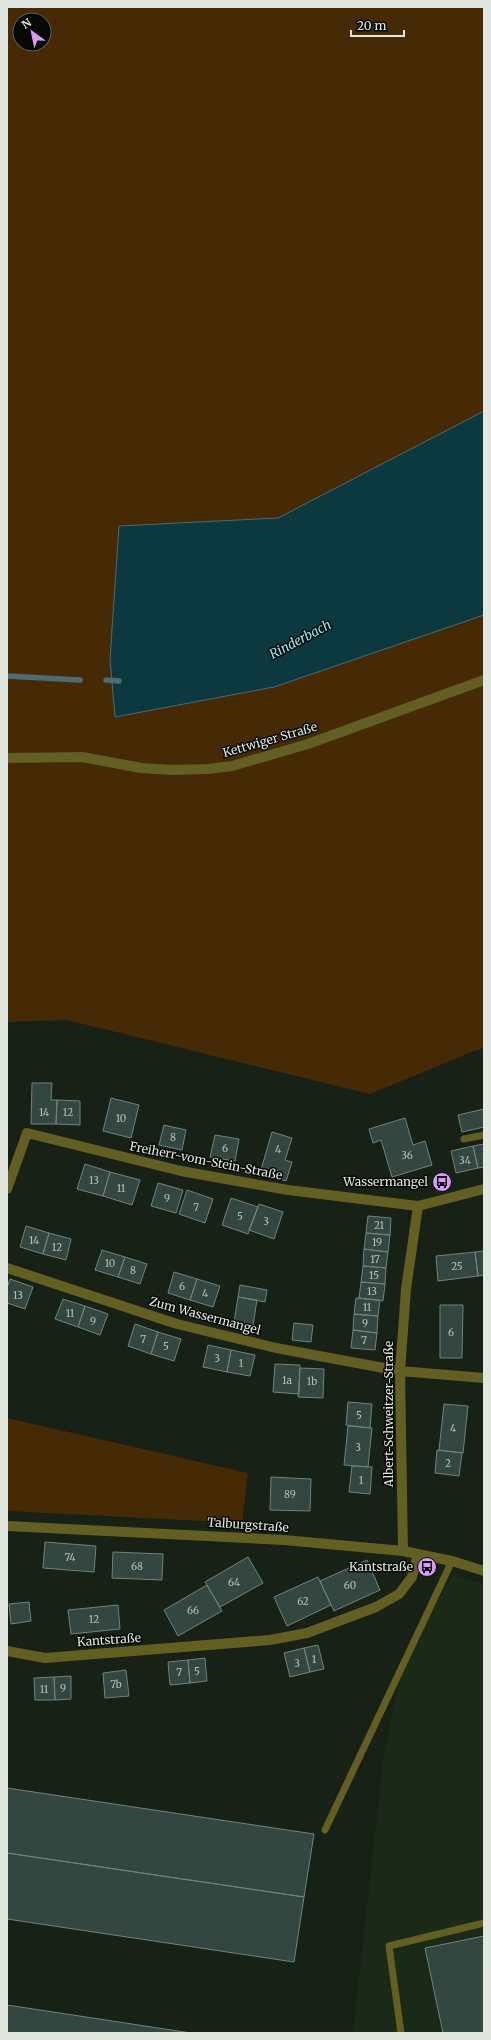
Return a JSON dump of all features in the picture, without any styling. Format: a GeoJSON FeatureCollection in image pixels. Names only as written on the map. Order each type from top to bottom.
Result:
{"type":"FeatureCollection","features":[{"type":"Feature","properties":{"kind":"street","name":"Kettwiger Straße"},"geometry":{"type":"LineString","coordinates":[[7,758],[82,757],[142,768],[208,770],[260,759],[308,744],[484,680]]}},
{"type":"Feature","properties":{"kind":"street","name":"Freiherr-vom-Stein-Straße"},"geometry":{"type":"LineString","coordinates":[[7,1189],[27,1134],[181,1171],[288,1190],[418,1206]]}},
{"type":"Feature","properties":{"kind":"street"},"geometry":{"type":"LineString","coordinates":[[418,1206],[484,1189]]}},
{"type":"Feature","properties":{"kind":"street","name":"Albert-Schweitzer-Straße"},"geometry":{"type":"LineString","coordinates":[[403,1551],[400,1371],[406,1289],[418,1206]]}},
{"type":"Feature","properties":{"kind":"street","name":"Zum Wassermangel"},"geometry":{"type":"LineString","coordinates":[[7,1268],[177,1324],[276,1348],[400,1371],[484,1378]]}},
{"type":"Feature","properties":{"kind":"street","name":"Talburgstraße"},"geometry":{"type":"LineString","coordinates":[[7,1526],[284,1540],[403,1551],[452,1561],[484,1571]]}},
{"type":"Feature","properties":{"kind":"street","name":"Kantstraße"},"geometry":{"type":"LineString","coordinates":[[7,1651],[45,1658],[270,1640],[307,1633],[376,1607],[398,1594],[412,1577],[418,1554]]}},
{"type":"Feature","properties":{"kind":"lane"},"geometry":{"type":"LineString","coordinates":[[464,1139],[484,1134]]}},
{"type":"Feature","properties":{"kind":"lane"},"geometry":{"type":"LineString","coordinates":[[325,1830],[452,1561]]}},
{"type":"Feature","properties":{"kind":"lane"},"geometry":{"type":"LineString","coordinates":[[401,2033],[389,1946],[484,1923]]}},
{"type":"Feature","properties":{"kind":"shaded area"},"geometry":{"type":"Polygon","coordinates":[[[7,7],[484,7],[484,411],[278,518],[119,526],[110,659],[115,717],[274,687],[484,615],[484,1047],[370,1094],[67,1020],[7,1022],[7,7]]]}},
{"type":"Feature","properties":{"kind":"shaded area"},"geometry":{"type":"Polygon","coordinates":[[[7,1418],[248,1473],[242,1523],[7,1511],[7,1418]]]}},
{"type":"Feature","properties":{"kind":"shaded area"},"geometry":{"type":"Polygon","coordinates":[[[453,1575],[484,1585],[484,2033],[353,2033],[383,1762],[398,1684],[417,1635],[453,1575]]]}},
{"type":"Feature","properties":{"kind":"water"},"geometry":{"type":"Polygon","coordinates":[[[484,411],[484,615],[274,687],[115,717],[110,659],[119,526],[278,518],[484,411]]]}},
{"type":"Feature","properties":{"kind":"building"},"geometry":{"type":"Polygon","coordinates":[[[32,1083],[52,1083],[51,1100],[57,1100],[56,1124],[31,1124],[32,1083]]]}},
{"type":"Feature","properties":{"kind":"building"},"geometry":{"type":"Polygon","coordinates":[[[111,1098],[139,1105],[131,1138],[103,1131],[111,1098]]]}},
{"type":"Feature","properties":{"kind":"building"},"geometry":{"type":"Polygon","coordinates":[[[57,1100],[80,1101],[80,1125],[56,1124],[57,1100]]]}},
{"type":"Feature","properties":{"kind":"building"},"geometry":{"type":"Polygon","coordinates":[[[484,1109],[484,1127],[462,1132],[458,1115],[484,1109]]]}},
{"type":"Feature","properties":{"kind":"building"},"geometry":{"type":"Polygon","coordinates":[[[405,1118],[413,1145],[425,1141],[432,1165],[392,1177],[381,1140],[373,1143],[369,1129],[405,1118]]]}},
{"type":"Feature","properties":{"kind":"building"},"geometry":{"type":"Polygon","coordinates":[[[164,1125],[186,1130],[182,1150],[159,1145],[164,1125]]]}},
{"type":"Feature","properties":{"kind":"building"},"geometry":{"type":"Polygon","coordinates":[[[272,1132],[292,1138],[285,1160],[292,1162],[286,1181],[260,1173],[272,1132]]]}},
{"type":"Feature","properties":{"kind":"building"},"geometry":{"type":"Polygon","coordinates":[[[215,1135],[239,1139],[235,1161],[210,1157],[215,1135]]]}},
{"type":"Feature","properties":{"kind":"building"},"geometry":{"type":"Polygon","coordinates":[[[484,1144],[484,1167],[478,1168],[473,1146],[484,1144]]]}},
{"type":"Feature","properties":{"kind":"building"},"geometry":{"type":"Polygon","coordinates":[[[473,1146],[478,1168],[456,1173],[451,1151],[473,1146]]]}},
{"type":"Feature","properties":{"kind":"building"},"geometry":{"type":"Polygon","coordinates":[[[85,1164],[110,1172],[103,1196],[77,1189],[85,1164]]]}},
{"type":"Feature","properties":{"kind":"building"},"geometry":{"type":"Polygon","coordinates":[[[110,1172],[140,1180],[132,1205],[103,1196],[110,1172]]]}},
{"type":"Feature","properties":{"kind":"building"},"geometry":{"type":"Polygon","coordinates":[[[158,1183],[183,1190],[176,1213],[151,1206],[158,1183]]]}},
{"type":"Feature","properties":{"kind":"building"},"geometry":{"type":"Polygon","coordinates":[[[187,1190],[213,1199],[205,1223],[179,1214],[187,1190]]]}},
{"type":"Feature","properties":{"kind":"building"},"geometry":{"type":"Polygon","coordinates":[[[231,1198],[258,1207],[248,1234],[222,1225],[231,1198]]]}},
{"type":"Feature","properties":{"kind":"building"},"geometry":{"type":"Polygon","coordinates":[[[259,1204],[283,1212],[274,1239],[249,1230],[259,1204]]]}},
{"type":"Feature","properties":{"kind":"building"},"geometry":{"type":"Polygon","coordinates":[[[368,1216],[391,1218],[390,1235],[366,1233],[368,1216]]]}},
{"type":"Feature","properties":{"kind":"building"},"geometry":{"type":"Polygon","coordinates":[[[26,1226],[49,1233],[43,1254],[20,1247],[26,1226]]]}},
{"type":"Feature","properties":{"kind":"building"},"geometry":{"type":"Polygon","coordinates":[[[49,1233],[71,1239],[66,1260],[43,1254],[49,1233]]]}},
{"type":"Feature","properties":{"kind":"building"},"geometry":{"type":"Polygon","coordinates":[[[366,1233],[390,1235],[388,1252],[364,1249],[366,1233]]]}},
{"type":"Feature","properties":{"kind":"building"},"geometry":{"type":"Polygon","coordinates":[[[364,1249],[388,1252],[386,1268],[363,1266],[364,1249]]]}},
{"type":"Feature","properties":{"kind":"building"},"geometry":{"type":"Polygon","coordinates":[[[102,1250],[125,1257],[118,1277],[95,1270],[102,1250]]]}},
{"type":"Feature","properties":{"kind":"building"},"geometry":{"type":"Polygon","coordinates":[[[484,1251],[484,1275],[478,1276],[475,1252],[484,1251]]]}},
{"type":"Feature","properties":{"kind":"building"},"geometry":{"type":"Polygon","coordinates":[[[475,1252],[478,1276],[438,1281],[436,1256],[475,1252]]]}},
{"type":"Feature","properties":{"kind":"building"},"geometry":{"type":"Polygon","coordinates":[[[125,1257],[147,1264],[140,1284],[118,1277],[125,1257]]]}},
{"type":"Feature","properties":{"kind":"building"},"geometry":{"type":"Polygon","coordinates":[[[363,1266],[386,1268],[385,1284],[361,1282],[363,1266]]]}},
{"type":"Feature","properties":{"kind":"building"},"geometry":{"type":"Polygon","coordinates":[[[174,1272],[197,1279],[190,1300],[168,1293],[174,1272]]]}},
{"type":"Feature","properties":{"kind":"building"},"geometry":{"type":"Polygon","coordinates":[[[10,1279],[33,1287],[25,1309],[7,1303],[7,1288],[10,1279]]]}},
{"type":"Feature","properties":{"kind":"building"},"geometry":{"type":"Polygon","coordinates":[[[197,1279],[220,1286],[213,1307],[190,1300],[197,1279]]]}},
{"type":"Feature","properties":{"kind":"building"},"geometry":{"type":"Polygon","coordinates":[[[361,1282],[385,1284],[383,1301],[359,1298],[361,1282]]]}},
{"type":"Feature","properties":{"kind":"building"},"geometry":{"type":"Polygon","coordinates":[[[240,1285],[267,1290],[265,1302],[238,1297],[240,1285]]]}},
{"type":"Feature","properties":{"kind":"building"},"geometry":{"type":"Polygon","coordinates":[[[238,1297],[257,1300],[253,1325],[234,1322],[238,1297]]]}},
{"type":"Feature","properties":{"kind":"building"},"geometry":{"type":"Polygon","coordinates":[[[356,1298],[380,1300],[378,1316],[354,1314],[356,1298]]]}},
{"type":"Feature","properties":{"kind":"building"},"geometry":{"type":"Polygon","coordinates":[[[63,1299],[85,1306],[78,1327],[55,1319],[63,1299]]]}},
{"type":"Feature","properties":{"kind":"building"},"geometry":{"type":"Polygon","coordinates":[[[440,1305],[463,1305],[462,1358],[440,1358],[440,1305]]]}},
{"type":"Feature","properties":{"kind":"building"},"geometry":{"type":"Polygon","coordinates":[[[85,1306],[108,1314],[100,1335],[78,1327],[85,1306]]]}},
{"type":"Feature","properties":{"kind":"building"},"geometry":{"type":"Polygon","coordinates":[[[354,1314],[378,1316],[377,1333],[353,1330],[354,1314]]]}},
{"type":"Feature","properties":{"kind":"building"},"geometry":{"type":"Polygon","coordinates":[[[294,1323],[313,1325],[311,1342],[292,1340],[294,1323]]]}},
{"type":"Feature","properties":{"kind":"building"},"geometry":{"type":"Polygon","coordinates":[[[135,1324],[158,1332],[151,1354],[128,1346],[135,1324]]]}},
{"type":"Feature","properties":{"kind":"building"},"geometry":{"type":"Polygon","coordinates":[[[353,1330],[377,1333],[375,1350],[351,1348],[353,1330]]]}},
{"type":"Feature","properties":{"kind":"building"},"geometry":{"type":"Polygon","coordinates":[[[158,1332],[181,1339],[174,1361],[151,1354],[158,1332]]]}},
{"type":"Feature","properties":{"kind":"building"},"geometry":{"type":"Polygon","coordinates":[[[208,1345],[231,1350],[227,1372],[203,1367],[208,1345]]]}},
{"type":"Feature","properties":{"kind":"building"},"geometry":{"type":"Polygon","coordinates":[[[231,1350],[255,1355],[250,1376],[227,1372],[231,1350]]]}},
{"type":"Feature","properties":{"kind":"building"},"geometry":{"type":"Polygon","coordinates":[[[275,1364],[300,1365],[299,1394],[273,1392],[275,1364]]]}},
{"type":"Feature","properties":{"kind":"building"},"geometry":{"type":"Polygon","coordinates":[[[300,1368],[324,1369],[323,1398],[298,1397],[300,1368]]]}},
{"type":"Feature","properties":{"kind":"building"},"geometry":{"type":"Polygon","coordinates":[[[348,1402],[372,1404],[370,1428],[346,1425],[348,1402]]]}},
{"type":"Feature","properties":{"kind":"building"},"geometry":{"type":"Polygon","coordinates":[[[444,1404],[468,1406],[463,1453],[439,1450],[444,1404]]]}},
{"type":"Feature","properties":{"kind":"building"},"geometry":{"type":"Polygon","coordinates":[[[348,1426],[372,1428],[368,1467],[344,1465],[348,1426]]]}},
{"type":"Feature","properties":{"kind":"building"},"geometry":{"type":"Polygon","coordinates":[[[437,1450],[462,1453],[459,1476],[435,1473],[437,1450]]]}},
{"type":"Feature","properties":{"kind":"building"},"geometry":{"type":"Polygon","coordinates":[[[352,1466],[372,1467],[370,1494],[349,1492],[352,1466]]]}},
{"type":"Feature","properties":{"kind":"building"},"geometry":{"type":"Polygon","coordinates":[[[271,1477],[311,1479],[310,1511],[270,1510],[271,1477]]]}},
{"type":"Feature","properties":{"kind":"building"},"geometry":{"type":"Polygon","coordinates":[[[45,1542],[96,1546],[94,1572],[43,1568],[45,1542]]]}},
{"type":"Feature","properties":{"kind":"building"},"geometry":{"type":"Polygon","coordinates":[[[113,1552],[163,1554],[162,1580],[112,1578],[113,1552]]]}},
{"type":"Feature","properties":{"kind":"building"},"geometry":{"type":"Polygon","coordinates":[[[248,1557],[263,1583],[220,1607],[205,1582],[248,1557]]]}},
{"type":"Feature","properties":{"kind":"building"},"geometry":{"type":"Polygon","coordinates":[[[367,1560],[380,1590],[334,1611],[320,1581],[367,1560]]]}},
{"type":"Feature","properties":{"kind":"building"},"geometry":{"type":"Polygon","coordinates":[[[318,1577],[331,1605],[287,1626],[274,1597],[318,1577]]]}},
{"type":"Feature","properties":{"kind":"building"},"geometry":{"type":"Polygon","coordinates":[[[207,1585],[222,1611],[178,1636],[164,1610],[207,1585]]]}},
{"type":"Feature","properties":{"kind":"building"},"geometry":{"type":"Polygon","coordinates":[[[29,1602],[31,1621],[11,1624],[9,1604],[29,1602]]]}},
{"type":"Feature","properties":{"kind":"building"},"geometry":{"type":"Polygon","coordinates":[[[118,1605],[120,1629],[71,1634],[68,1610],[118,1605]]]}},
{"type":"Feature","properties":{"kind":"building"},"geometry":{"type":"Polygon","coordinates":[[[318,1645],[324,1669],[310,1672],[304,1648],[318,1645]]]}},
{"type":"Feature","properties":{"kind":"building"},"geometry":{"type":"Polygon","coordinates":[[[304,1648],[310,1672],[290,1677],[284,1653],[304,1648]]]}},
{"type":"Feature","properties":{"kind":"building"},"geometry":{"type":"Polygon","coordinates":[[[205,1658],[207,1681],[190,1683],[188,1660],[205,1658]]]}},
{"type":"Feature","properties":{"kind":"building"},"geometry":{"type":"Polygon","coordinates":[[[188,1660],[190,1683],[170,1685],[168,1662],[188,1660]]]}},
{"type":"Feature","properties":{"kind":"building"},"geometry":{"type":"Polygon","coordinates":[[[126,1670],[129,1696],[105,1698],[103,1673],[126,1670]]]}},
{"type":"Feature","properties":{"kind":"building"},"geometry":{"type":"Polygon","coordinates":[[[71,1676],[71,1699],[55,1700],[54,1677],[71,1676]]]}},
{"type":"Feature","properties":{"kind":"building"},"geometry":{"type":"Polygon","coordinates":[[[54,1677],[55,1700],[35,1700],[34,1678],[54,1677]]]}},
{"type":"Feature","properties":{"kind":"building"},"geometry":{"type":"Polygon","coordinates":[[[7,1788],[314,1834],[304,1897],[7,1853],[7,1788]]]}},
{"type":"Feature","properties":{"kind":"building"},"geometry":{"type":"Polygon","coordinates":[[[7,1853],[304,1897],[294,1962],[7,1919],[7,1853]]]}},
{"type":"Feature","properties":{"kind":"building"},"geometry":{"type":"Polygon","coordinates":[[[484,1936],[484,2033],[443,2033],[425,1948],[484,1936]]]}},
{"type":"Feature","properties":{"kind":"building"},"geometry":{"type":"Polygon","coordinates":[[[7,2005],[191,2033],[7,2033],[7,2005]]]}},
{"type":"Feature","properties":{"kind":"waterway","name":"Rinderbach"},"geometry":{"type":"LineString","coordinates":[[7,676],[80,680]]}},
{"type":"Feature","properties":{"kind":"waterway","name":"Rinderbach"},"geometry":{"type":"LineString","coordinates":[[106,680],[119,681]]}},
{"type":"Feature","properties":{"kind":"place","name":"Wassermangel"},"geometry":{"type":"Point","coordinates":[442,1182]}},
{"type":"Feature","properties":{"kind":"place","name":"Kantstraße"},"geometry":{"type":"Point","coordinates":[427,1567]}}]}
